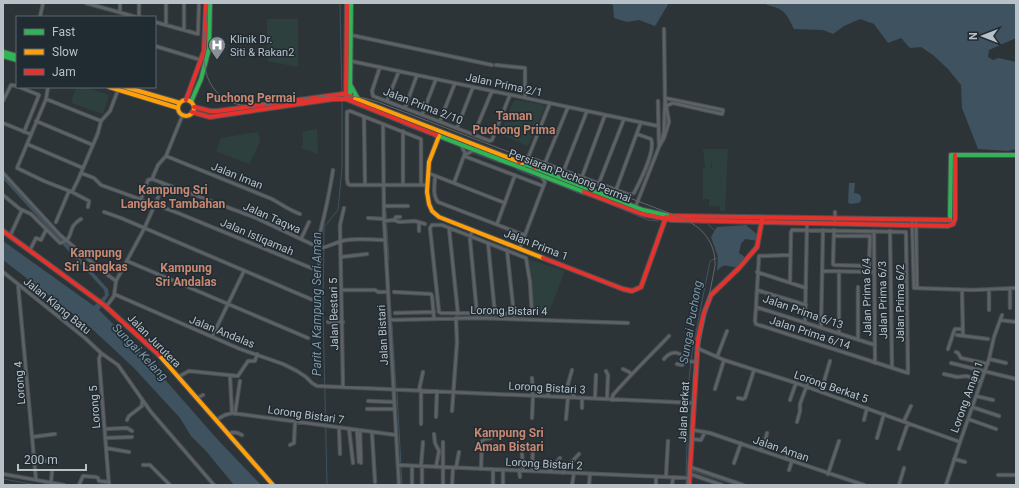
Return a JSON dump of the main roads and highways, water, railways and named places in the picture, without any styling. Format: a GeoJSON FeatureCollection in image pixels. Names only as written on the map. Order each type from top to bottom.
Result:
{"type":"FeatureCollection","features":[{"type":"Feature","properties":{"kind":"main road"},"geometry":{"type":"LineString","coordinates":[[189,101],[205,42],[206,3]]}},
{"type":"Feature","properties":{"kind":"main road"},"geometry":{"type":"LineString","coordinates":[[189,101],[201,79],[210,49],[210,3]]}},
{"type":"Feature","properties":{"kind":"main road"},"geometry":{"type":"LineString","coordinates":[[345,97],[348,61],[347,3]]}},
{"type":"Feature","properties":{"kind":"main road"},"geometry":{"type":"LineString","coordinates":[[348,35],[351,3]]}},
{"type":"Feature","properties":{"kind":"main road"},"geometry":{"type":"LineString","coordinates":[[3,52],[16,56]]}},
{"type":"Feature","properties":{"kind":"main road"},"geometry":{"type":"LineString","coordinates":[[3,56],[16,60]]}},
{"type":"Feature","properties":{"kind":"main road"},"geometry":{"type":"LineString","coordinates":[[348,61],[351,83],[358,99]]}},
{"type":"Feature","properties":{"kind":"main road"},"geometry":{"type":"LineString","coordinates":[[345,97],[351,83]]}},
{"type":"Feature","properties":{"kind":"main road"},"geometry":{"type":"LineString","coordinates":[[345,97],[346,86]]}},
{"type":"Feature","properties":{"kind":"main road"},"geometry":{"type":"LineString","coordinates":[[112,88],[179,106]]}},
{"type":"Feature","properties":{"kind":"main road"},"geometry":{"type":"LineString","coordinates":[[136,89],[179,106]]}},
{"type":"Feature","properties":{"kind":"main road","name":"Persiaran Puchong Permai"},"geometry":{"type":"LineString","coordinates":[[194,107],[210,111],[218,111],[333,97],[358,99],[519,162],[551,179],[589,191]]}},
{"type":"Feature","properties":{"kind":"main road","name":"Persiaran Puchong Permai"},"geometry":{"type":"LineString","coordinates":[[192,112],[210,117],[333,97],[345,97],[448,140],[475,150],[535,168],[658,218],[914,223],[948,226],[951,222]]}},
{"type":"Feature","properties":{"kind":"main road"},"geometry":{"type":"LineString","coordinates":[[182,101],[189,101],[194,107],[192,112],[187,115],[183,114],[180,112],[179,106],[182,101]]}},
{"type":"Feature","properties":{"kind":"main road","name":"Jalan Prima 1"},"geometry":{"type":"LineString","coordinates":[[441,131],[429,162],[427,173],[428,204],[439,217],[623,289],[632,291],[641,287],[666,217]]}},
{"type":"Feature","properties":{"kind":"main road"},"geometry":{"type":"LineString","coordinates":[[431,133],[436,143],[448,140]]}},
{"type":"Feature","properties":{"kind":"main road"},"geometry":{"type":"LineString","coordinates":[[951,222],[955,219],[953,205],[955,155],[1016,155]]}},
{"type":"Feature","properties":{"kind":"main road"},"geometry":{"type":"LineString","coordinates":[[519,162],[528,157],[530,163],[535,168]]}},
{"type":"Feature","properties":{"kind":"main road"},"geometry":{"type":"LineString","coordinates":[[951,222],[953,205]]}},
{"type":"Feature","properties":{"kind":"main road","name":"Persiaran Puchong Permai"},"geometry":{"type":"LineString","coordinates":[[635,209],[672,220],[762,219],[807,222],[835,221]]}},
{"type":"Feature","properties":{"kind":"main road"},"geometry":{"type":"LineString","coordinates":[[940,221],[946,218],[951,212]]}},
{"type":"Feature","properties":{"kind":"main road"},"geometry":{"type":"LineString","coordinates":[[658,218],[661,220],[663,225],[672,220]]}},
{"type":"Feature","properties":{"kind":"main road","name":"Jalan Berkat"},"geometry":{"type":"LineString","coordinates":[[689,485],[693,430],[691,403],[692,361],[697,348],[704,313],[710,295],[739,268],[754,251],[760,236],[762,219]]}},
{"type":"Feature","properties":{"kind":"main road","name":"Persiaran Puchong Permai"},"geometry":{"type":"LineString","coordinates":[[914,223],[940,221],[951,222]]}},
{"type":"Feature","properties":{"kind":"main road","name":"Jalan Jurutera"},"geometry":{"type":"LineString","coordinates":[[3,231],[98,300],[157,352],[273,485]]}},
{"type":"Feature","properties":{"kind":"water"},"geometry":{"type":"Polygon","coordinates":[[[608,3],[669,3],[655,26],[639,20],[627,22],[614,18],[613,5],[608,3]]]}},
{"type":"Feature","properties":{"kind":"water"},"geometry":{"type":"Polygon","coordinates":[[[766,3],[1016,3],[1016,38],[989,50],[988,57],[993,60],[999,58],[1016,62],[1016,149],[1008,151],[978,149],[962,108],[961,85],[948,69],[933,55],[921,47],[910,48],[901,38],[888,43],[874,24],[860,19],[844,26],[833,34],[823,30],[794,29],[784,12],[778,8],[767,5],[766,3]]]}},
{"type":"Feature","properties":{"kind":"water","name":"Sungai Kelang"},"geometry":{"type":"Polygon","coordinates":[[[3,173],[108,289],[109,295],[99,310],[140,351],[218,440],[261,485],[234,485],[206,451],[191,436],[180,418],[134,368],[90,327],[3,260],[3,241],[94,306],[105,295],[104,290],[3,179],[3,173]]]}},
{"type":"Feature","properties":{"kind":"water"},"geometry":{"type":"Polygon","coordinates":[[[849,183],[855,183],[854,193],[859,194],[861,197],[861,201],[858,203],[850,204],[848,202],[849,183]]]}},
{"type":"Feature","properties":{"kind":"water"},"geometry":{"type":"Polygon","coordinates":[[[746,225],[759,236],[758,241],[745,239],[741,244],[739,253],[745,257],[737,267],[722,266],[717,271],[718,257],[711,237],[717,227],[746,225]]]}},
{"type":"Feature","properties":{"kind":"waterway","name":"Sungai Puchong"},"geometry":{"type":"LineString","coordinates":[[340,3],[342,98]]}},
{"type":"Feature","properties":{"kind":"waterway","name":"Parit A Kampung Seri Aman"},"geometry":{"type":"LineString","coordinates":[[327,485],[323,310],[324,227],[338,210],[342,168],[342,101]]}},
{"type":"Feature","properties":{"kind":"waterway","name":"Sungai Puchong"},"geometry":{"type":"LineString","coordinates":[[403,125],[430,135]]}},
{"type":"Feature","properties":{"kind":"waterway","name":"Sungai Puchong"},"geometry":{"type":"LineString","coordinates":[[446,141],[460,147]]}},
{"type":"Feature","properties":{"kind":"waterway","name":"Sungai Puchong"},"geometry":{"type":"LineString","coordinates":[[473,153],[500,163]]}},
{"type":"Feature","properties":{"kind":"waterway","name":"Sungai Puchong"},"geometry":{"type":"LineString","coordinates":[[517,170],[541,179]]}},
{"type":"Feature","properties":{"kind":"waterway","name":"Sungai Puchong"},"geometry":{"type":"LineString","coordinates":[[551,182],[583,195]]}},
{"type":"Feature","properties":{"kind":"waterway","name":"Sungai Puchong"},"geometry":{"type":"LineString","coordinates":[[592,197],[648,220],[658,221]]}},
{"type":"Feature","properties":{"kind":"waterway"},"geometry":{"type":"LineString","coordinates":[[386,212],[389,260]]}},
{"type":"Feature","properties":{"kind":"waterway","name":"Sungai Puchong"},"geometry":{"type":"LineString","coordinates":[[674,222],[707,223],[716,232]]}},
{"type":"Feature","properties":{"kind":"waterway","name":"Sungai Puchong"},"geometry":{"type":"LineString","coordinates":[[686,476],[689,380],[692,352],[710,261],[717,258]]}},
{"type":"Feature","properties":{"kind":"waterway"},"geometry":{"type":"LineString","coordinates":[[392,325],[396,388]]}},
{"type":"Feature","properties":{"kind":"waterway"},"geometry":{"type":"LineString","coordinates":[[397,391],[402,485]]}},
{"type":"Feature","properties":{"kind":"waterway","name":"Sungai Puchong"},"geometry":{"type":"LineString","coordinates":[[692,471],[736,485]]}},
{"type":"Feature","properties":{"kind":"waterway"},"geometry":{"type":"LineString","coordinates":[[3,479],[37,485]]}},
{"type":"Feature","properties":{"kind":"waterway"},"geometry":{"type":"LineString","coordinates":[[686,480],[686,485]]}},
{"type":"Feature","properties":{"kind":"tram line"},"geometry":{"type":"LineString","coordinates":[[208,3],[204,40],[204,65],[207,77],[213,87],[221,96],[233,103],[253,106],[331,96],[362,98],[378,102],[682,218],[696,226],[706,236],[713,250],[715,266],[694,373],[688,485]]}},
{"type":"Feature","properties":{"kind":"place","name":"Klinik Dr. Siti & Rakan2"},"geometry":{"type":"Point","coordinates":[217,60]}},
{"type":"Feature","properties":{"kind":"district","name":"Puchong Permai"},"geometry":{"type":"Point","coordinates":[251,98]}},
{"type":"Feature","properties":{"kind":"district","name":"Taman Puchong Prima"},"geometry":{"type":"Point","coordinates":[514,123]}},
{"type":"Feature","properties":{"kind":"district","name":"Kampung Sri Langkas Tambahan"},"geometry":{"type":"Point","coordinates":[173,197]}},
{"type":"Feature","properties":{"kind":"district","name":"Kampung Sri Langkas"},"geometry":{"type":"Point","coordinates":[96,260]}},
{"type":"Feature","properties":{"kind":"district","name":"Kampung Sri Andalas"},"geometry":{"type":"Point","coordinates":[186,275]}},
{"type":"Feature","properties":{"kind":"district","name":"Kampung Sri Aman Bistari"},"geometry":{"type":"Point","coordinates":[509,440]}}]}
